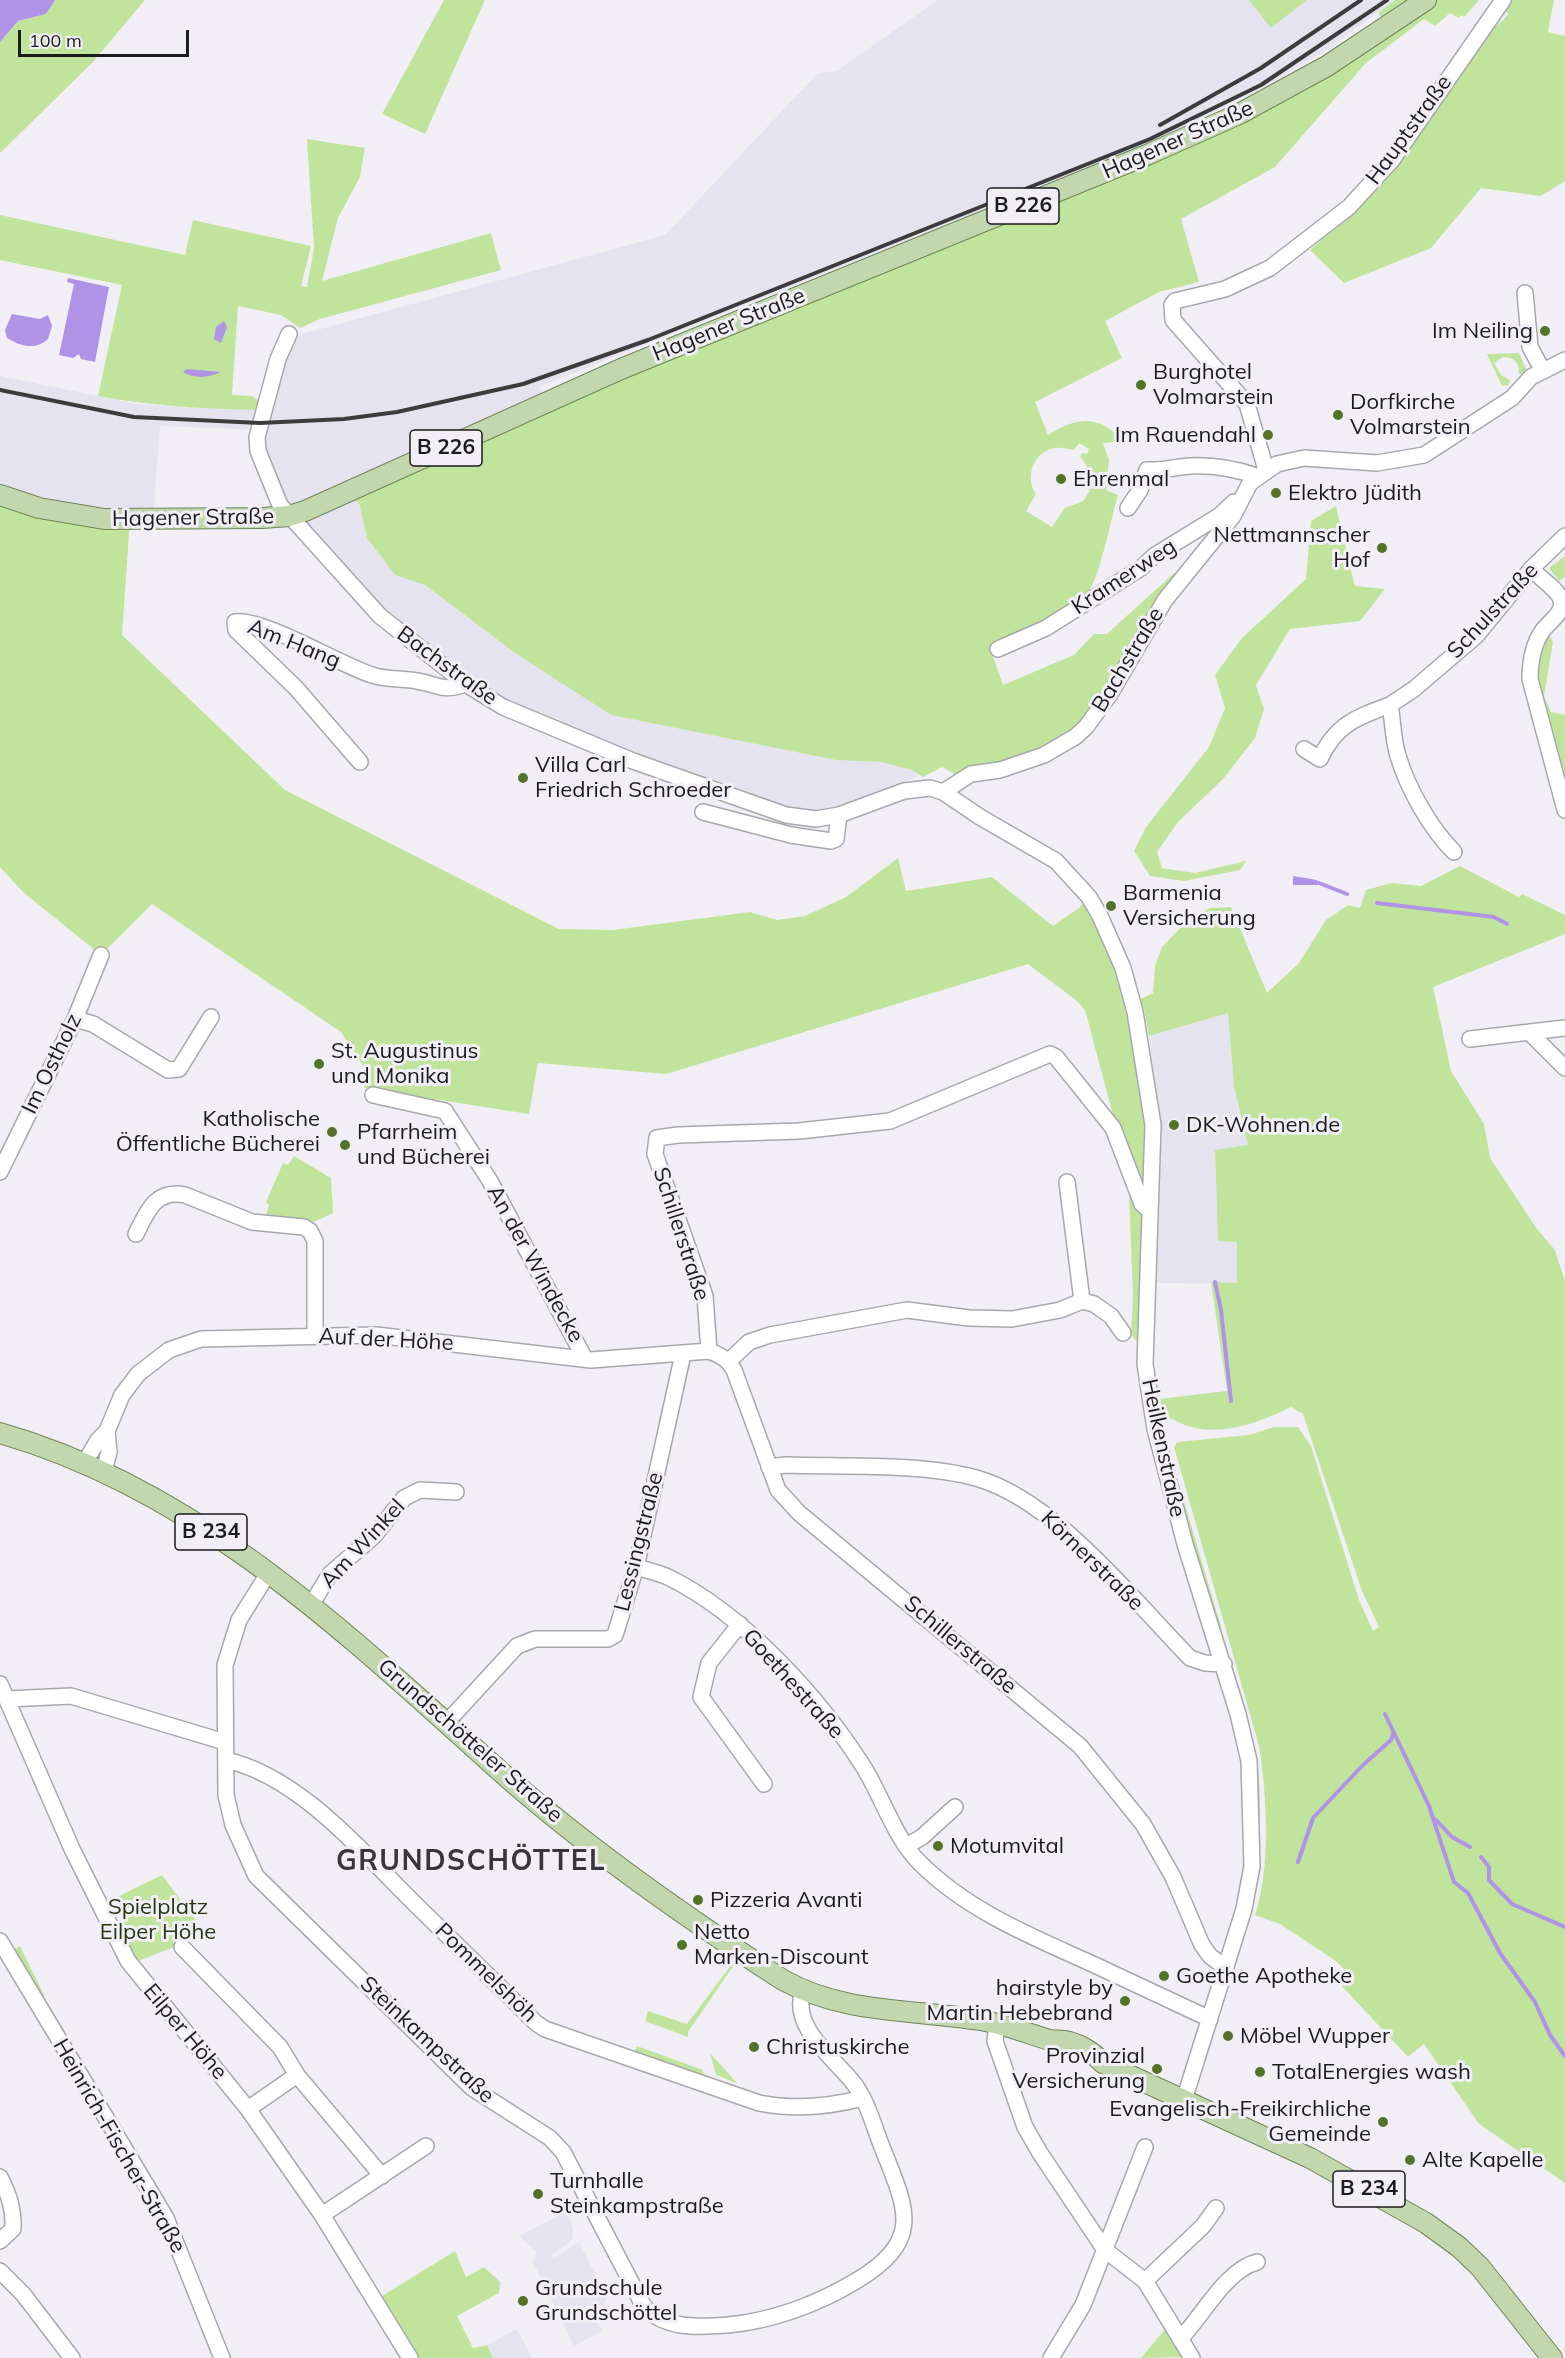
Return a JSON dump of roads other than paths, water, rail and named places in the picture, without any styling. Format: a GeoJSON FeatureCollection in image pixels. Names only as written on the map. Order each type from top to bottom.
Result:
{"type":"FeatureCollection","features":[{"type":"Feature","properties":{"kind":"main road","name":"Hagener Straße"},"geometry":{"type":"LineString","coordinates":[[0,495],[39,508],[104,519],[290,516],[621,369],[1140,158],[1239,114],[1327,66],[1426,0]]}},
{"type":"Feature","properties":{"kind":"main road","name":"Grundschötteler Straße"},"geometry":{"type":"LineString","coordinates":[[0,1433],[85,1462],[104,1471],[169,1506],[269,1572],[311,1605],[517,1785],[607,1856],[765,1968],[803,1990],[851,2006],[997,2023],[1054,2041],[1067,2041],[1095,2054],[1103,2062],[1333,2170],[1443,2235],[1480,2267],[1552,2358]]}},
{"type":"Feature","properties":{"kind":"street","name":"Hauptstraße"},"geometry":{"type":"LineString","coordinates":[[1261,473],[1247,404],[1176,324],[1171,314],[1172,305],[1175,301],[1225,289],[1270,268],[1349,207],[1392,160],[1503,0]]}},
{"type":"Feature","properties":{"kind":"street"},"geometry":{"type":"LineString","coordinates":[[1525,293],[1530,347],[1543,371]]}},
{"type":"Feature","properties":{"kind":"street","name":"Bachstraße"},"geometry":{"type":"LineString","coordinates":[[289,334],[261,416],[257,437],[258,451],[280,505],[380,616],[466,684],[503,707],[633,761],[786,815],[816,819],[839,815],[904,791],[930,788],[943,792],[971,774],[1000,770],[1044,755],[1075,737],[1086,727],[1110,694],[1165,600],[1233,516],[1243,494],[1261,473]]}},
{"type":"Feature","properties":{"kind":"street"},"geometry":{"type":"LineString","coordinates":[[1128,508],[1140,490],[1147,470],[1165,471],[1189,466],[1261,473],[1293,459],[1377,463],[1424,455],[1512,398],[1517,389],[1543,371],[1565,360]]}},
{"type":"Feature","properties":{"kind":"street","name":"Kramerweg"},"geometry":{"type":"LineString","coordinates":[[998,649],[1046,628],[1141,568],[1154,556],[1220,516],[1243,494]]}},
{"type":"Feature","properties":{"kind":"street","name":"Schulstraße"},"geometry":{"type":"LineString","coordinates":[[1304,749],[1320,759],[1328,741],[1338,730],[1355,719],[1390,705],[1414,689],[1476,636],[1531,569],[1565,536]]}},
{"type":"Feature","properties":{"kind":"street"},"geometry":{"type":"LineString","coordinates":[[1531,569],[1560,597],[1562,604],[1559,613],[1543,630],[1535,646],[1530,661],[1530,679],[1565,810]]}},
{"type":"Feature","properties":{"kind":"street","name":"Am Hang"},"geometry":{"type":"LineString","coordinates":[[360,762],[296,688],[242,637],[234,628],[235,622],[252,624],[374,676],[419,681],[448,690],[466,684]]}},
{"type":"Feature","properties":{"kind":"street"},"geometry":{"type":"LineString","coordinates":[[1390,705],[1397,754],[1406,776],[1443,841],[1454,852]]}},
{"type":"Feature","properties":{"kind":"street","name":"Heilkenstraße"},"geometry":{"type":"LineString","coordinates":[[943,792],[980,817],[1056,861],[1089,897],[1123,968],[1138,1023],[1153,1125],[1146,1364],[1150,1402],[1163,1465],[1224,1664],[1249,1761],[1252,1812],[1252,1866],[1245,1909],[1184,2100]]}},
{"type":"Feature","properties":{"kind":"street"},"geometry":{"type":"LineString","coordinates":[[703,812],[791,835],[831,841],[836,839],[839,815]]}},
{"type":"Feature","properties":{"kind":"street","name":"Im Ostholz"},"geometry":{"type":"LineString","coordinates":[[0,1172],[75,1019],[101,955]]}},
{"type":"Feature","properties":{"kind":"street"},"geometry":{"type":"LineString","coordinates":[[75,1019],[93,1024],[168,1070],[175,1071],[179,1069],[211,1017]]}},
{"type":"Feature","properties":{"kind":"street"},"geometry":{"type":"LineString","coordinates":[[1470,1039],[1565,1028]]}},
{"type":"Feature","properties":{"kind":"street"},"geometry":{"type":"LineString","coordinates":[[1529,1032],[1565,1068]]}},
{"type":"Feature","properties":{"kind":"street","name":"Schillerstraße"},"geometry":{"type":"LineString","coordinates":[[709,1351],[705,1296],[655,1154],[657,1138],[678,1135],[799,1131],[890,1121],[1050,1054],[1056,1057],[1113,1128],[1142,1204],[1149,1210]]}},
{"type":"Feature","properties":{"kind":"street","name":"An der Windecke"},"geometry":{"type":"LineString","coordinates":[[373,1095],[440,1108],[444,1111],[490,1181],[585,1359]]}},
{"type":"Feature","properties":{"kind":"street"},"geometry":{"type":"LineString","coordinates":[[1067,1182],[1082,1301]]}},
{"type":"Feature","properties":{"kind":"street"},"geometry":{"type":"LineString","coordinates":[[136,1234],[152,1203],[171,1194],[184,1195],[263,1225],[304,1227],[310,1231],[315,1241],[315,1334]]}},
{"type":"Feature","properties":{"kind":"street"},"geometry":{"type":"LineString","coordinates":[[709,1351],[729,1362],[742,1347],[770,1335],[906,1310],[969,1318],[1012,1319],[1060,1310],[1082,1301],[1094,1304],[1111,1316],[1123,1333]]}},
{"type":"Feature","properties":{"kind":"street","name":"Auf der Höhe"},"geometry":{"type":"LineString","coordinates":[[85,1462],[106,1431],[122,1395],[138,1374],[158,1357],[181,1345],[211,1338],[315,1334],[393,1336],[585,1359],[709,1351]]}},
{"type":"Feature","properties":{"kind":"street","name":"Lessingstraße"},"geometry":{"type":"LineString","coordinates":[[447,1722],[517,1646],[535,1639],[612,1638],[617,1631],[636,1566],[683,1354]]}},
{"type":"Feature","properties":{"kind":"street","name":"Schillerstraße"},"geometry":{"type":"LineString","coordinates":[[729,1362],[740,1385],[778,1490],[799,1513],[1080,1746],[1143,1824],[1173,1877],[1202,1945],[1209,1956],[1226,1968]]}},
{"type":"Feature","properties":{"kind":"street","name":"Auf der Höhe"},"geometry":{"type":"LineString","coordinates":[[104,1471],[109,1452],[106,1431]]}},
{"type":"Feature","properties":{"kind":"street","name":"Körnerstraße"},"geometry":{"type":"LineString","coordinates":[[769,1467],[786,1465],[927,1471],[974,1478],[1007,1490],[1041,1510],[1062,1528],[1190,1658],[1205,1664],[1224,1664]]}},
{"type":"Feature","properties":{"kind":"street","name":"Am Winkel"},"geometry":{"type":"LineString","coordinates":[[311,1605],[330,1574],[374,1536],[404,1498],[420,1490],[456,1492]]}},
{"type":"Feature","properties":{"kind":"street","name":"Goethestraße"},"geometry":{"type":"LineString","coordinates":[[636,1566],[669,1577],[701,1596],[740,1624],[775,1658],[862,1765],[885,1803],[896,1830],[920,1863],[948,1888],[1004,1923],[1210,2019]]}},
{"type":"Feature","properties":{"kind":"street","name":"Steinkampstraße"},"geometry":{"type":"LineString","coordinates":[[269,1572],[239,1620],[226,1655],[226,1795],[233,1825],[256,1876],[472,2088],[550,2138],[563,2152],[643,2305],[658,2318],[670,2323],[705,2326],[735,2324],[772,2316],[838,2292],[868,2274],[887,2258],[904,2230],[905,2208],[863,2098],[856,2086],[825,2053],[810,2032],[801,2010],[803,1990]]}},
{"type":"Feature","properties":{"kind":"street"},"geometry":{"type":"LineString","coordinates":[[740,1624],[709,1663],[701,1697],[764,1784]]}},
{"type":"Feature","properties":{"kind":"street","name":"Eilper Höhe"},"geometry":{"type":"LineString","coordinates":[[0,1684],[72,1849],[128,1962],[248,2109],[322,2215],[410,2358]]}},
{"type":"Feature","properties":{"kind":"street"},"geometry":{"type":"LineString","coordinates":[[7,1699],[71,1696],[225,1742]]}},
{"type":"Feature","properties":{"kind":"street","name":"Pommelshöh"},"geometry":{"type":"LineString","coordinates":[[226,1760],[249,1765],[267,1774],[348,1838],[536,2023],[545,2029],[759,2103],[784,2108],[831,2105],[863,2098]]}},
{"type":"Feature","properties":{"kind":"street"},"geometry":{"type":"LineString","coordinates":[[908,1845],[922,1837],[956,1807]]}},
{"type":"Feature","properties":{"kind":"street","name":"Heinrich-Fischer-Straße"},"geometry":{"type":"LineString","coordinates":[[0,1941],[166,2218],[222,2358]]}},
{"type":"Feature","properties":{"kind":"street"},"geometry":{"type":"LineString","coordinates":[[182,1947],[280,2047],[297,2075],[382,2176]]}},
{"type":"Feature","properties":{"kind":"street"},"geometry":{"type":"LineString","coordinates":[[997,2023],[995,2041],[1025,2127],[1106,2250],[1145,2281],[1182,2337],[1192,2358]]}},
{"type":"Feature","properties":{"kind":"street"},"geometry":{"type":"LineString","coordinates":[[248,2109],[297,2075]]}},
{"type":"Feature","properties":{"kind":"street"},"geometry":{"type":"LineString","coordinates":[[322,2215],[426,2146]]}},
{"type":"Feature","properties":{"kind":"street"},"geometry":{"type":"LineString","coordinates":[[1051,2358],[1083,2305],[1145,2147]]}},
{"type":"Feature","properties":{"kind":"street"},"geometry":{"type":"LineString","coordinates":[[0,2177],[12,2200],[14,2216],[13,2229],[0,2241]]}},
{"type":"Feature","properties":{"kind":"street"},"geometry":{"type":"LineString","coordinates":[[1145,2281],[1203,2226],[1216,2208]]}},
{"type":"Feature","properties":{"kind":"street"},"geometry":{"type":"LineString","coordinates":[[1182,2337],[1208,2303],[1246,2265],[1257,2262]]}},
{"type":"Feature","properties":{"kind":"street"},"geometry":{"type":"LineString","coordinates":[[0,2271],[23,2294],[72,2358]]}},
{"type":"Feature","properties":{"kind":"waterway"},"geometry":{"type":"LineString","coordinates":[[1319,883],[1347,894]]}},
{"type":"Feature","properties":{"kind":"waterway"},"geometry":{"type":"LineString","coordinates":[[1377,903],[1494,917],[1507,924]]}},
{"type":"Feature","properties":{"kind":"waterway"},"geometry":{"type":"LineString","coordinates":[[1215,1282],[1221,1310],[1231,1401]]}},
{"type":"Feature","properties":{"kind":"waterway"},"geometry":{"type":"LineString","coordinates":[[1385,1714],[1430,1808]]}},
{"type":"Feature","properties":{"kind":"waterway"},"geometry":{"type":"LineString","coordinates":[[1298,1862],[1313,1818],[1363,1765],[1391,1740],[1393,1734]]}},
{"type":"Feature","properties":{"kind":"waterway"},"geometry":{"type":"LineString","coordinates":[[1429,1806],[1454,1882],[1468,1893],[1500,1953],[1535,2002],[1550,2035],[1565,2056]]}},
{"type":"Feature","properties":{"kind":"waterway"},"geometry":{"type":"LineString","coordinates":[[1436,1820],[1452,1837],[1470,1847]]}},
{"type":"Feature","properties":{"kind":"waterway"},"geometry":{"type":"LineString","coordinates":[[1481,1857],[1489,1867],[1489,1880],[1512,1904],[1565,1927]]}},
{"type":"Feature","properties":{"kind":"railway"},"geometry":{"type":"LineString","coordinates":[[1160,125],[1261,68],[1361,0]]}},
{"type":"Feature","properties":{"kind":"railway"},"geometry":{"type":"LineString","coordinates":[[0,390],[134,417],[260,423],[344,419],[397,412],[523,384],[648,340],[1150,139],[1261,85],[1387,0]]}},
{"type":"Feature","properties":{"kind":"place","name":"Im Neiling"},"geometry":{"type":"Point","coordinates":[1545,331]}},
{"type":"Feature","properties":{"kind":"place","name":"Burghotel Volmarstein"},"geometry":{"type":"Point","coordinates":[1141,385]}},
{"type":"Feature","properties":{"kind":"place","name":"Dorfkirche Volmarstein"},"geometry":{"type":"Point","coordinates":[1338,415]}},
{"type":"Feature","properties":{"kind":"place","name":"Im Rauendahl"},"geometry":{"type":"Point","coordinates":[1268,435]}},
{"type":"Feature","properties":{"kind":"place","name":"Ehrenmal"},"geometry":{"type":"Point","coordinates":[1061,479]}},
{"type":"Feature","properties":{"kind":"place","name":"Elektro Jüdith"},"geometry":{"type":"Point","coordinates":[1276,493]}},
{"type":"Feature","properties":{"kind":"place","name":"Nettmannscher Hof"},"geometry":{"type":"Point","coordinates":[1382,548]}},
{"type":"Feature","properties":{"kind":"place","name":"Villa Carl Friedrich Schroeder"},"geometry":{"type":"Point","coordinates":[523,778]}},
{"type":"Feature","properties":{"kind":"place","name":"Barmenia Versicherung"},"geometry":{"type":"Point","coordinates":[1111,906]}},
{"type":"Feature","properties":{"kind":"place","name":"St. Augustinus und Monika"},"geometry":{"type":"Point","coordinates":[319,1064]}},
{"type":"Feature","properties":{"kind":"place","name":"DK-Wohnen.de"},"geometry":{"type":"Point","coordinates":[1174,1125]}},
{"type":"Feature","properties":{"kind":"place","name":"Katholische Öffentliche Bücherei"},"geometry":{"type":"Point","coordinates":[332,1132]}},
{"type":"Feature","properties":{"kind":"place","name":"Pfarrheim und Bücherei"},"geometry":{"type":"Point","coordinates":[345,1145]}},
{"type":"Feature","properties":{"kind":"place","name":"Motumvital"},"geometry":{"type":"Point","coordinates":[938,1846]}},
{"type":"Feature","properties":{"kind":"place","name":"Pizzeria Avanti"},"geometry":{"type":"Point","coordinates":[698,1900]}},
{"type":"Feature","properties":{"kind":"place","name":"Netto Marken-Discount"},"geometry":{"type":"Point","coordinates":[682,1945]}},
{"type":"Feature","properties":{"kind":"place","name":"Goethe Apotheke"},"geometry":{"type":"Point","coordinates":[1164,1976]}},
{"type":"Feature","properties":{"kind":"place","name":"hairstyle by Martin Hebebrand"},"geometry":{"type":"Point","coordinates":[1125,2001]}},
{"type":"Feature","properties":{"kind":"place","name":"Möbel Wupper"},"geometry":{"type":"Point","coordinates":[1228,2036]}},
{"type":"Feature","properties":{"kind":"place","name":"Christuskirche"},"geometry":{"type":"Point","coordinates":[754,2047]}},
{"type":"Feature","properties":{"kind":"place","name":"Provinzial Versicherung"},"geometry":{"type":"Point","coordinates":[1157,2069]}},
{"type":"Feature","properties":{"kind":"place","name":"TotalEnergies wash"},"geometry":{"type":"Point","coordinates":[1260,2072]}},
{"type":"Feature","properties":{"kind":"place","name":"Evangelisch-Freikirchliche Gemeinde"},"geometry":{"type":"Point","coordinates":[1383,2122]}},
{"type":"Feature","properties":{"kind":"place","name":"Alte Kapelle"},"geometry":{"type":"Point","coordinates":[1410,2160]}},
{"type":"Feature","properties":{"kind":"place","name":"Turnhalle Steinkampstraße"},"geometry":{"type":"Point","coordinates":[538,2194]}},
{"type":"Feature","properties":{"kind":"place","name":"Grundschule Grundschöttel"},"geometry":{"type":"Point","coordinates":[523,2301]}},
{"type":"Feature","properties":{"kind":"district","name":"GRUNDSCHÖTTEL"},"geometry":{"type":"Point","coordinates":[471,1862]}},
{"type":"Feature","properties":{"kind":"park label","name":"Spielplatz Eilper Höhe"},"geometry":{"type":"Point","coordinates":[158,1920]}}]}
